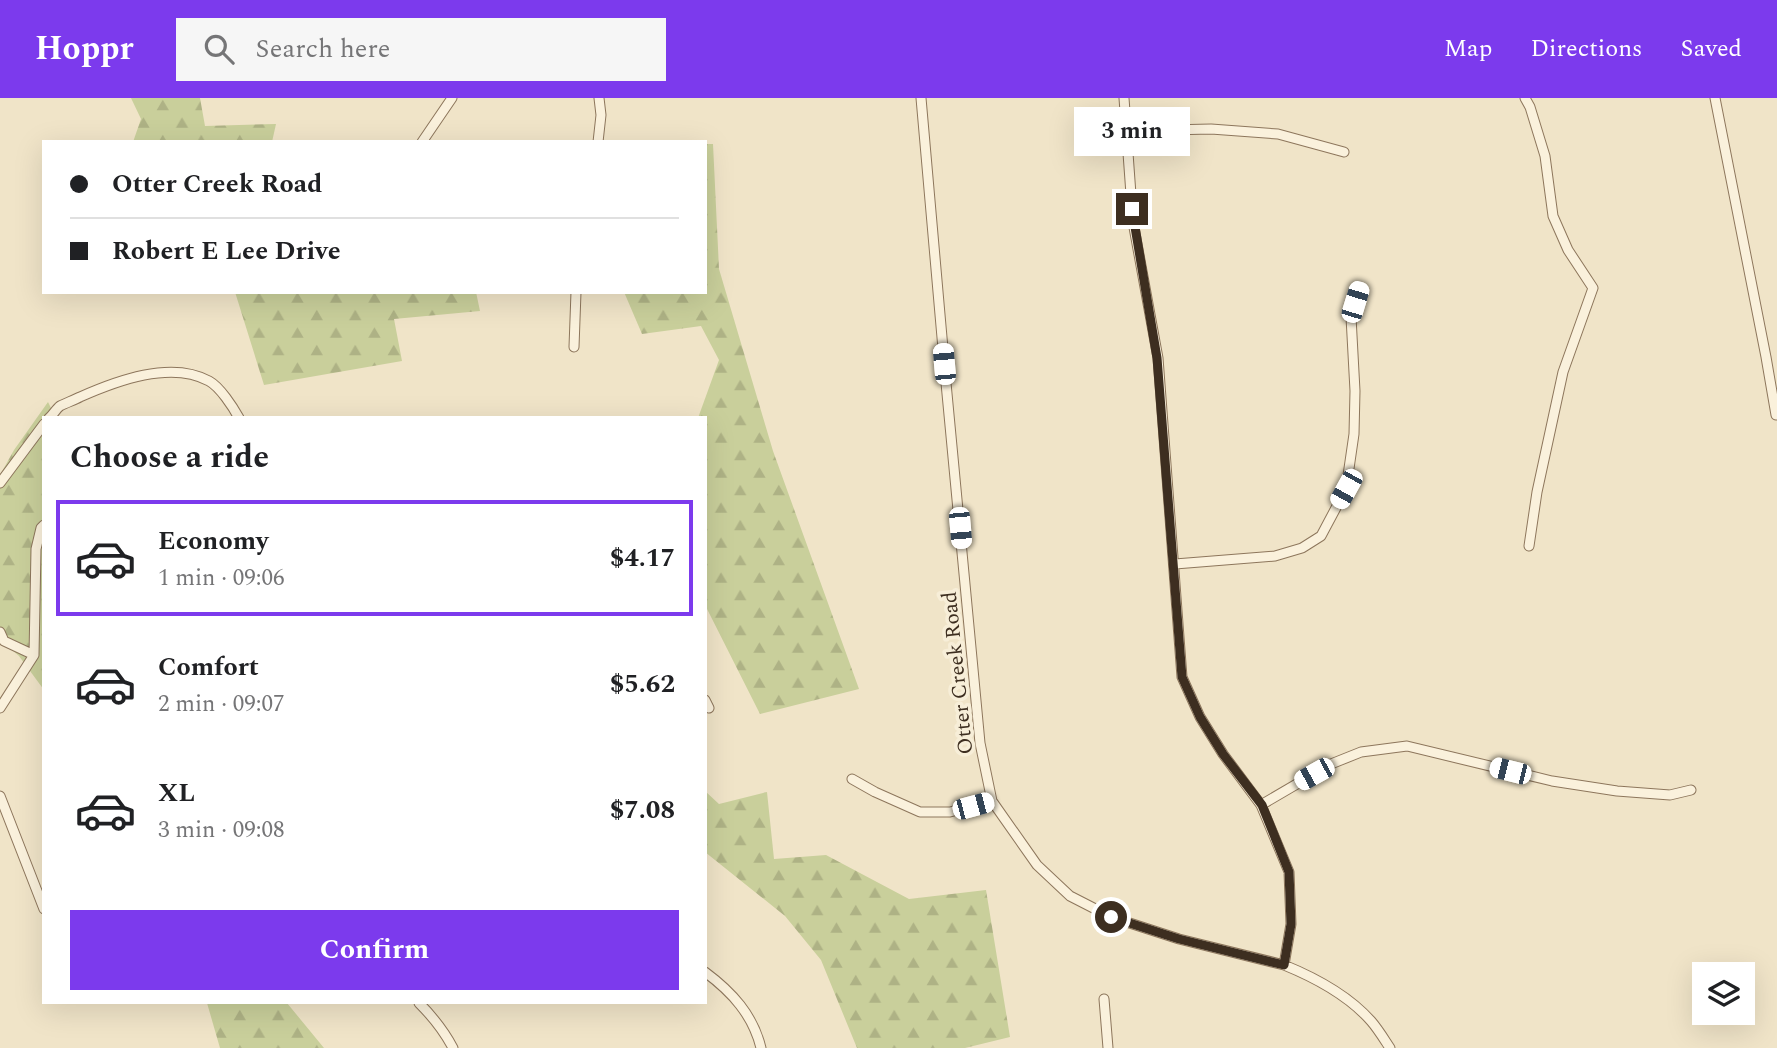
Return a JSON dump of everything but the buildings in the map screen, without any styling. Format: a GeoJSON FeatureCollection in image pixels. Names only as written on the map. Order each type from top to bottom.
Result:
{"type":"FeatureCollection","features":[{"type":"Feature","properties":{"kind":"street"},"geometry":{"type":"LineString","coordinates":[[423,140],[452,98]]}},
{"type":"Feature","properties":{"kind":"street"},"geometry":{"type":"LineString","coordinates":[[598,140],[601,115],[599,98]]}},
{"type":"Feature","properties":{"kind":"street","name":"Otter Creek Road"},"geometry":{"type":"LineString","coordinates":[[921,98],[979,729],[992,801],[1037,865],[1070,896],[1108,916],[1179,939],[1284,965],[1324,983],[1370,1021],[1390,1048]]}},
{"type":"Feature","properties":{"kind":"street"},"geometry":{"type":"LineString","coordinates":[[1124,98],[1133,222],[1157,358],[1182,677],[1200,717],[1223,754],[1262,805],[1289,872],[1291,924],[1284,965]]}},
{"type":"Feature","properties":{"kind":"street"},"geometry":{"type":"LineString","coordinates":[[1525,98],[1545,156],[1553,216],[1568,250],[1593,288],[1563,372],[1537,492],[1529,547]]}},
{"type":"Feature","properties":{"kind":"street"},"geometry":{"type":"LineString","coordinates":[[1715,98],[1776,415]]}},
{"type":"Feature","properties":{"kind":"street"},"geometry":{"type":"LineString","coordinates":[[1125,131],[1211,129],[1278,134],[1344,152]]}},
{"type":"Feature","properties":{"kind":"street"},"geometry":{"type":"LineString","coordinates":[[1175,564],[1275,556],[1302,548],[1321,536],[1346,489],[1354,434],[1355,391],[1351,317],[1360,287]]}},
{"type":"Feature","properties":{"kind":"street"},"geometry":{"type":"LineString","coordinates":[[574,347],[576,294]]}},
{"type":"Feature","properties":{"kind":"street"},"geometry":{"type":"LineString","coordinates":[[51,416],[60,407],[121,380],[162,373],[190,373],[212,382],[238,416]]}},
{"type":"Feature","properties":{"kind":"street"},"geometry":{"type":"LineString","coordinates":[[0,482],[42,427]]}},
{"type":"Feature","properties":{"kind":"street"},"geometry":{"type":"LineString","coordinates":[[0,708],[34,655],[36,548],[42,527]]}},
{"type":"Feature","properties":{"kind":"street"},"geometry":{"type":"LineString","coordinates":[[0,632],[4,641],[34,655]]}},
{"type":"Feature","properties":{"kind":"street"},"geometry":{"type":"LineString","coordinates":[[1262,805],[1331,764],[1361,752],[1407,746],[1544,779],[1616,792],[1670,795],[1691,790]]}},
{"type":"Feature","properties":{"kind":"street"},"geometry":{"type":"LineString","coordinates":[[852,779],[920,812],[950,812],[992,801]]}},
{"type":"Feature","properties":{"kind":"street"},"geometry":{"type":"LineString","coordinates":[[0,796],[42,904]]}},
{"type":"Feature","properties":{"kind":"street"},"geometry":{"type":"LineString","coordinates":[[707,974],[735,998],[751,1020],[761,1048]]}},
{"type":"Feature","properties":{"kind":"street"},"geometry":{"type":"LineString","coordinates":[[1104,999],[1108,1048]]}},
{"type":"Feature","properties":{"kind":"street"},"geometry":{"type":"LineString","coordinates":[[420,1004],[438,1023],[453,1048]]}},
{"type":"Feature","properties":{"kind":"green space"},"geometry":{"type":"Polygon","coordinates":[[[131,98],[200,98],[205,126],[276,124],[272,140],[134,140],[141,119],[131,98]]]}},
{"type":"Feature","properties":{"kind":"green space"},"geometry":{"type":"Polygon","coordinates":[[[707,144],[713,144],[719,269],[773,451],[859,689],[760,714],[707,609],[707,416],[699,416],[719,360],[701,326],[642,334],[625,294],[707,294],[707,144]]]}},
{"type":"Feature","properties":{"kind":"green space"},"geometry":{"type":"Polygon","coordinates":[[[236,294],[476,294],[480,311],[394,319],[402,361],[264,385],[236,294]]]}},
{"type":"Feature","properties":{"kind":"green space"},"geometry":{"type":"Polygon","coordinates":[[[48,402],[55,416],[42,416],[42,687],[19,656],[0,640],[0,475],[48,402]]]}},
{"type":"Feature","properties":{"kind":"green space"},"geometry":{"type":"Polygon","coordinates":[[[767,792],[774,859],[826,855],[909,899],[986,890],[1010,1037],[965,1048],[857,1048],[821,960],[785,916],[707,854],[707,793],[719,804],[767,792]]]}},
{"type":"Feature","properties":{"kind":"green space"},"geometry":{"type":"Polygon","coordinates":[[[207,1004],[288,1004],[324,1048],[220,1048],[207,1004]]]}},
{"type":"Feature","properties":{"kind":"route"},"geometry":{"type":"LineString","coordinates":[[1111,917],[1179,939],[1284,965],[1291,924],[1289,872],[1262,805],[1223,754],[1200,717],[1182,677],[1157,358],[1132,209]]}}]}
